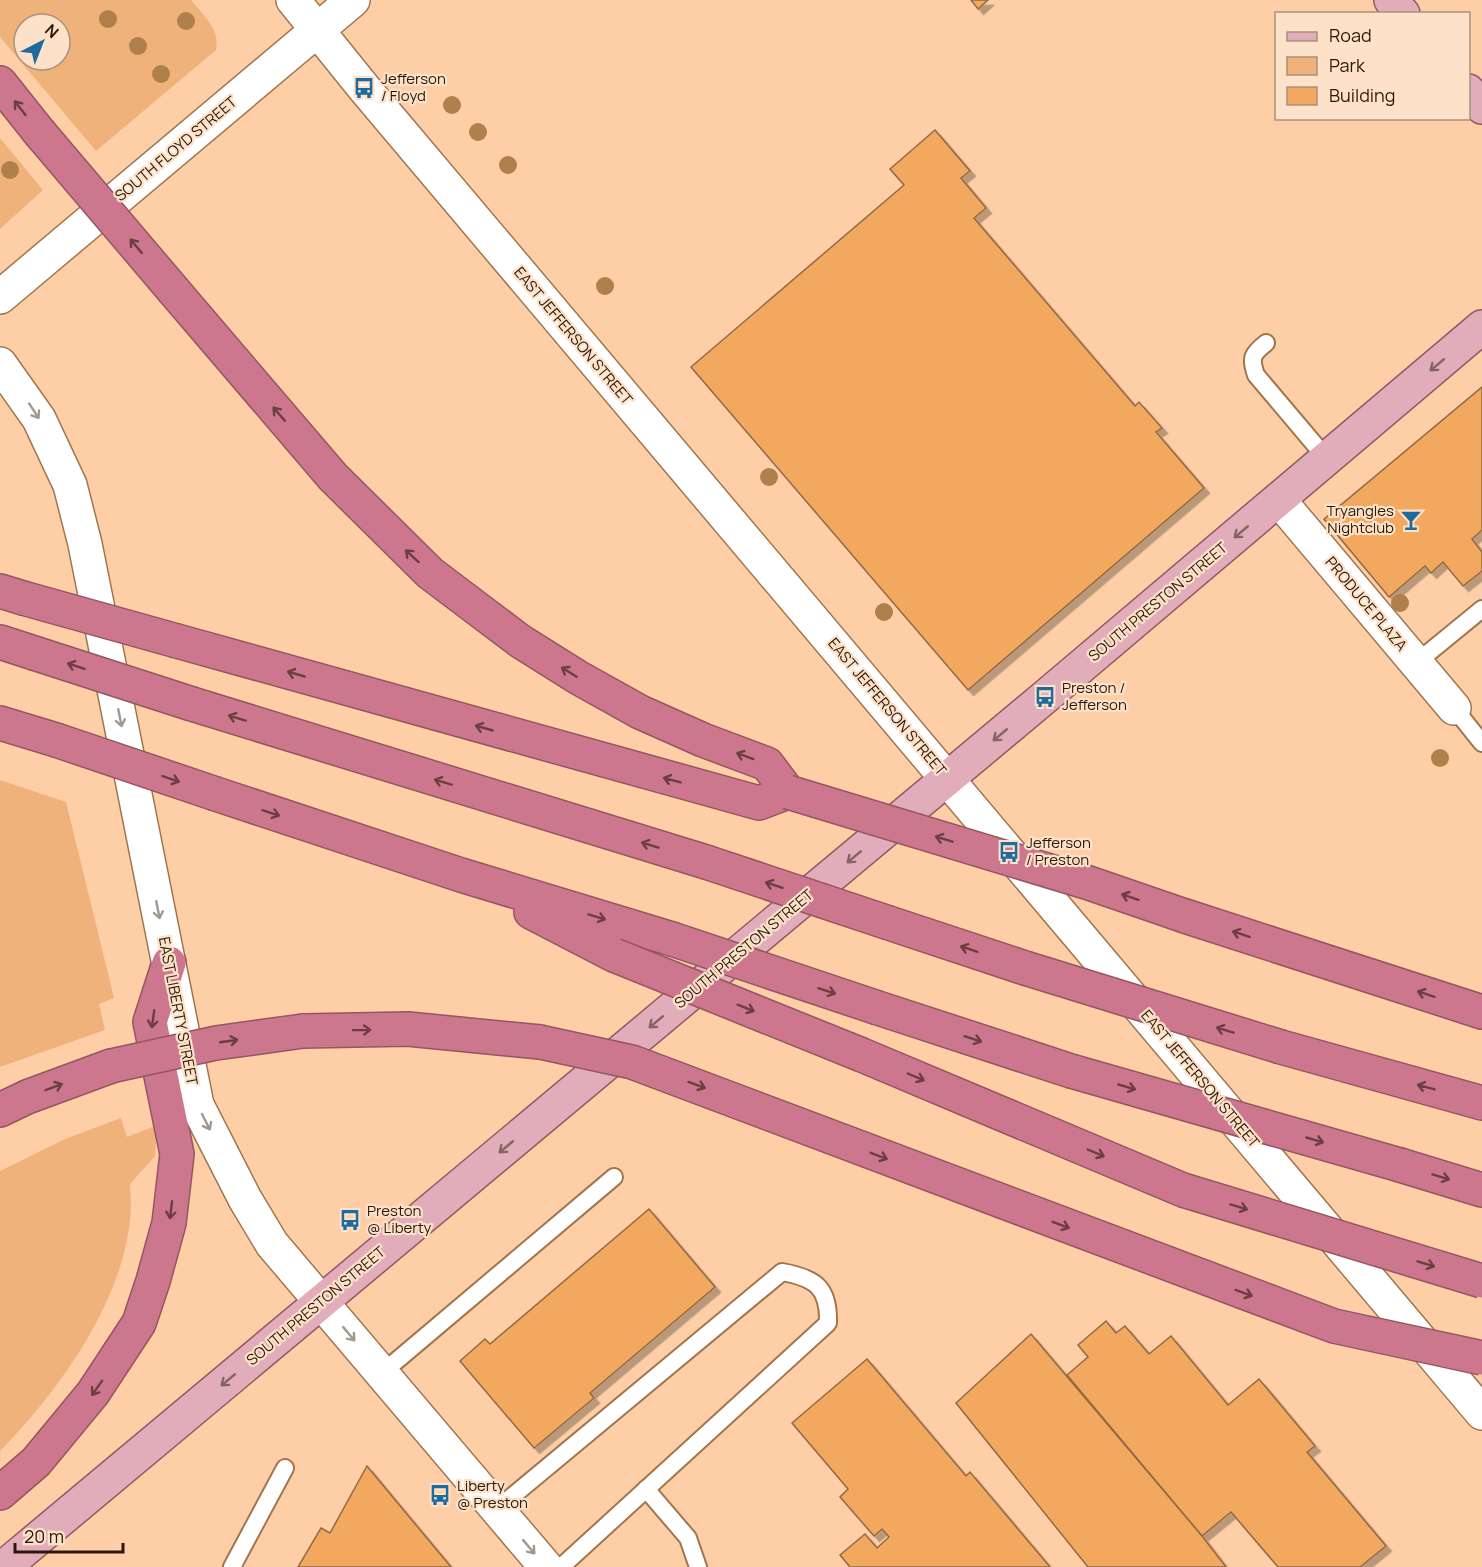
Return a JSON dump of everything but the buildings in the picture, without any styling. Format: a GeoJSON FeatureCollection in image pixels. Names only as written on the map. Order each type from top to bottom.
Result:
{"type":"FeatureCollection","features":[{"type":"Feature","properties":{"kind":"highway"},"geometry":{"type":"LineString","coordinates":[[0,83],[39,132],[333,477],[430,573],[502,628],[579,678],[640,712],[703,740],[767,764],[788,792],[1086,882],[1482,1012]]}},
{"type":"Feature","properties":{"kind":"highway"},"geometry":{"type":"LineString","coordinates":[[12,594],[759,803],[788,792]]}},
{"type":"Feature","properties":{"kind":"highway"},"geometry":{"type":"LineString","coordinates":[[0,642],[192,704],[706,862],[1024,968],[1281,1047],[1482,1103]]}},
{"type":"Feature","properties":{"kind":"highway"},"geometry":{"type":"LineString","coordinates":[[0,723],[460,875],[672,939],[1071,1071],[1400,1164],[1482,1190]]}},
{"type":"Feature","properties":{"kind":"highway"},"geometry":{"type":"LineString","coordinates":[[460,875],[614,955],[862,1055],[1183,1190],[1482,1281]]}},
{"type":"Feature","properties":{"kind":"highway"},"geometry":{"type":"LineString","coordinates":[[0,1493],[36,1462],[93,1394],[139,1323],[153,1281],[169,1224],[177,1154],[150,1022],[169,963]]}},
{"type":"Feature","properties":{"kind":"highway"},"geometry":{"type":"LineString","coordinates":[[0,1110],[27,1097],[111,1066],[216,1043],[303,1031],[408,1029],[540,1042],[632,1062],[1334,1326],[1482,1358]]}},
{"type":"Feature","properties":{"kind":"main road","name":"EAST JEFFERSON STREET"},"geometry":{"type":"LineString","coordinates":[[293,0],[1482,1413]]}},
{"type":"Feature","properties":{"kind":"main road","name":"SOUTH FLOYD STREET"},"geometry":{"type":"LineString","coordinates":[[0,297],[353,0]]}},
{"type":"Feature","properties":{"kind":"main road"},"geometry":{"type":"LineString","coordinates":[[1391,0],[1401,12]]}},
{"type":"Feature","properties":{"kind":"main road"},"geometry":{"type":"LineString","coordinates":[[1470,93],[1482,107]]}},
{"type":"Feature","properties":{"kind":"main road","name":"SOUTH PRESTON STREET"},"geometry":{"type":"LineString","coordinates":[[4,1567],[947,779],[1482,327]]}},
{"type":"Feature","properties":{"kind":"main road","name":"EAST LIBERTY STREET"},"geometry":{"type":"LineString","coordinates":[[0,364],[39,419],[70,485],[86,544],[197,1105],[245,1199],[272,1244],[546,1567]]}},
{"type":"Feature","properties":{"kind":"main road","name":"PRODUCE PLAZA"},"geometry":{"type":"LineString","coordinates":[[1279,500],[1454,708]]}},
{"type":"Feature","properties":{"kind":"lane"},"geometry":{"type":"LineString","coordinates":[[1266,343],[1254,352],[1251,360],[1256,375],[1327,459]]}},
{"type":"Feature","properties":{"kind":"lane"},"geometry":{"type":"LineString","coordinates":[[1416,663],[1482,609]]}},
{"type":"Feature","properties":{"kind":"lane"},"geometry":{"type":"LineString","coordinates":[[1454,708],[1482,743]]}},
{"type":"Feature","properties":{"kind":"lane"},"geometry":{"type":"LineString","coordinates":[[382,1373],[614,1176]]}},
{"type":"Feature","properties":{"kind":"lane"},"geometry":{"type":"LineString","coordinates":[[497,1509],[782,1272],[802,1275],[816,1284],[828,1302],[828,1323],[561,1567]]}},
{"type":"Feature","properties":{"kind":"lane"},"geometry":{"type":"LineString","coordinates":[[232,1567],[285,1468]]}},
{"type":"Feature","properties":{"kind":"lane"},"geometry":{"type":"LineString","coordinates":[[646,1490],[688,1538],[698,1567]]}},
{"type":"Feature","properties":{"kind":"green space"},"geometry":{"type":"Polygon","coordinates":[[[0,0],[191,0],[210,23],[217,43],[216,50],[96,151],[29,72],[72,72],[72,12],[12,12],[12,51],[0,37],[0,0]]]}},
{"type":"Feature","properties":{"kind":"green space"},"geometry":{"type":"Polygon","coordinates":[[[0,138],[43,190],[0,229],[0,138]]]}},
{"type":"Feature","properties":{"kind":"green space"},"geometry":{"type":"Polygon","coordinates":[[[0,780],[66,802],[114,998],[99,1004],[105,1030],[0,1067],[0,780]]]}},
{"type":"Feature","properties":{"kind":"green space"},"geometry":{"type":"Polygon","coordinates":[[[121,1118],[127,1137],[157,1125],[155,1156],[130,1184],[130,1220],[123,1257],[110,1294],[93,1329],[72,1363],[49,1395],[0,1451],[0,1171],[65,1139],[121,1118]]]}},
{"type":"Feature","properties":{"kind":"place","name":"Jefferson / Floyd"},"geometry":{"type":"Point","coordinates":[364,88]}},
{"type":"Feature","properties":{"kind":"place","name":"Tryangles Nightclub"},"geometry":{"type":"Point","coordinates":[1411,520]}},
{"type":"Feature","properties":{"kind":"place","name":"Preston / Jefferson"},"geometry":{"type":"Point","coordinates":[1045,697]}},
{"type":"Feature","properties":{"kind":"place","name":"Jefferson / Preston"},"geometry":{"type":"Point","coordinates":[1009,852]}},
{"type":"Feature","properties":{"kind":"place","name":"Preston @ Liberty"},"geometry":{"type":"Point","coordinates":[350,1220]}},
{"type":"Feature","properties":{"kind":"place","name":"Liberty @ Preston"},"geometry":{"type":"Point","coordinates":[440,1495]}}]}
